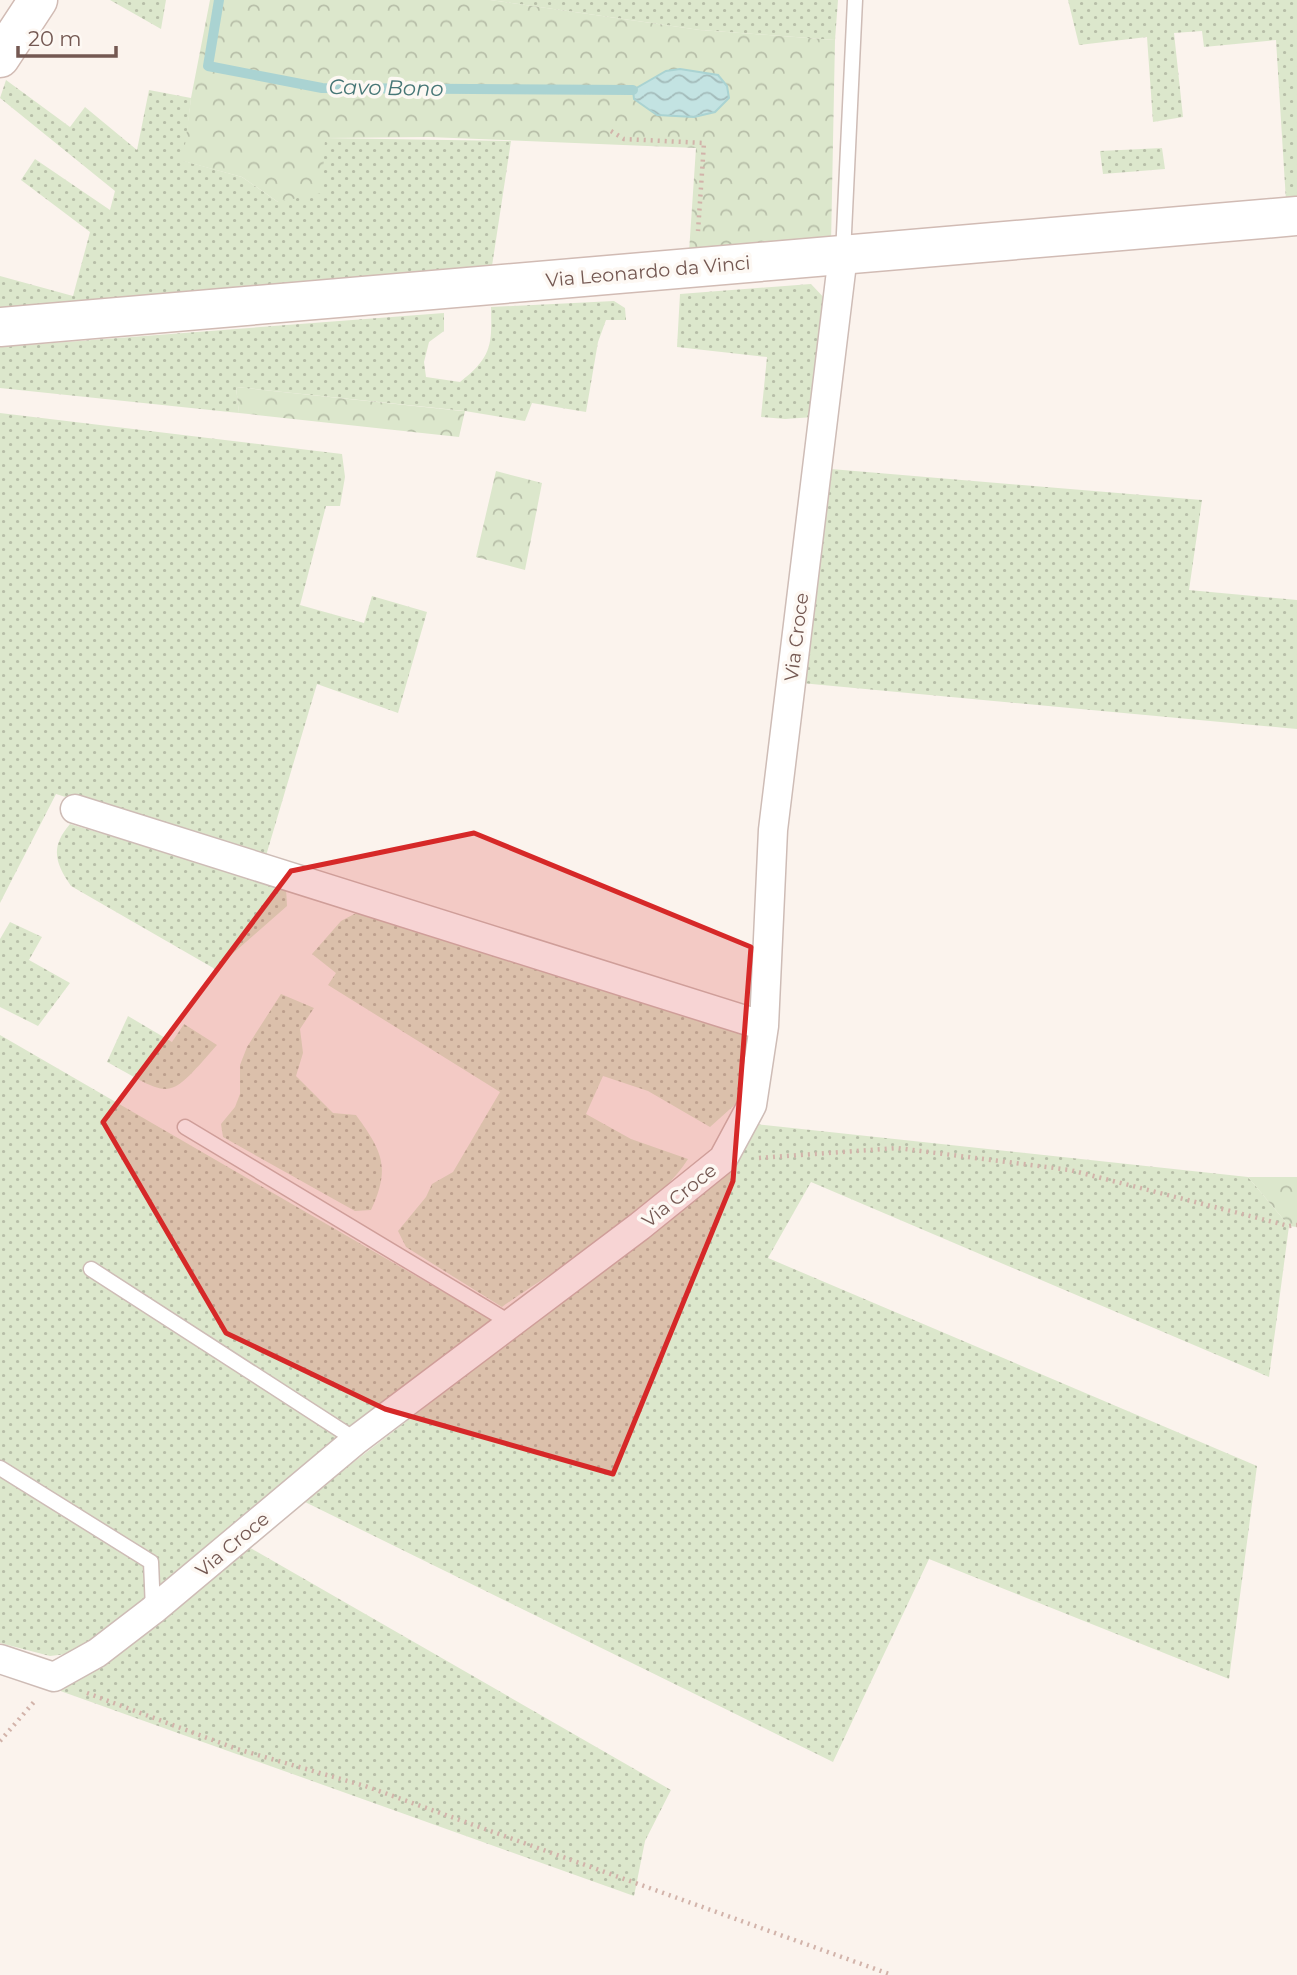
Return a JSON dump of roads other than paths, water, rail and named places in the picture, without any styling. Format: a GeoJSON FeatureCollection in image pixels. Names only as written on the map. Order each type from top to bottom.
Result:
{"type":"FeatureCollection","features":[{"type":"Feature","properties":{"kind":"street"},"geometry":{"type":"LineString","coordinates":[[0,58],[38,0]]}},
{"type":"Feature","properties":{"kind":"street","name":"Via Leonardo da Vinci"},"geometry":{"type":"LineString","coordinates":[[0,327],[1297,216]]}},
{"type":"Feature","properties":{"kind":"street","name":"Via Croce"},"geometry":{"type":"LineString","coordinates":[[0,1658],[54,1678],[97,1653],[153,1610],[356,1440],[723,1160],[752,1105],[764,1026],[773,830],[843,255]]}},
{"type":"Feature","properties":{"kind":"street"},"geometry":{"type":"LineString","coordinates":[[75,809],[764,1026]]}},
{"type":"Feature","properties":{"kind":"lane"},"geometry":{"type":"LineString","coordinates":[[843,255],[855,0]]}},
{"type":"Feature","properties":{"kind":"lane"},"geometry":{"type":"LineString","coordinates":[[185,1128],[511,1324]]}},
{"type":"Feature","properties":{"kind":"lane"},"geometry":{"type":"LineString","coordinates":[[90,1269],[356,1440]]}},
{"type":"Feature","properties":{"kind":"lane"},"geometry":{"type":"LineString","coordinates":[[0,1468],[151,1562],[153,1610]]}},
{"type":"Feature","properties":{"kind":"water"},"geometry":{"type":"Polygon","coordinates":[[[680,69],[718,75],[727,86],[729,98],[715,112],[694,117],[657,115],[634,99],[633,90],[666,71],[680,69]]]}},
{"type":"Feature","properties":{"kind":"waterway","name":"Cavo Bono"},"geometry":{"type":"LineString","coordinates":[[219,0],[208,66],[322,88],[633,90]]}}]}
